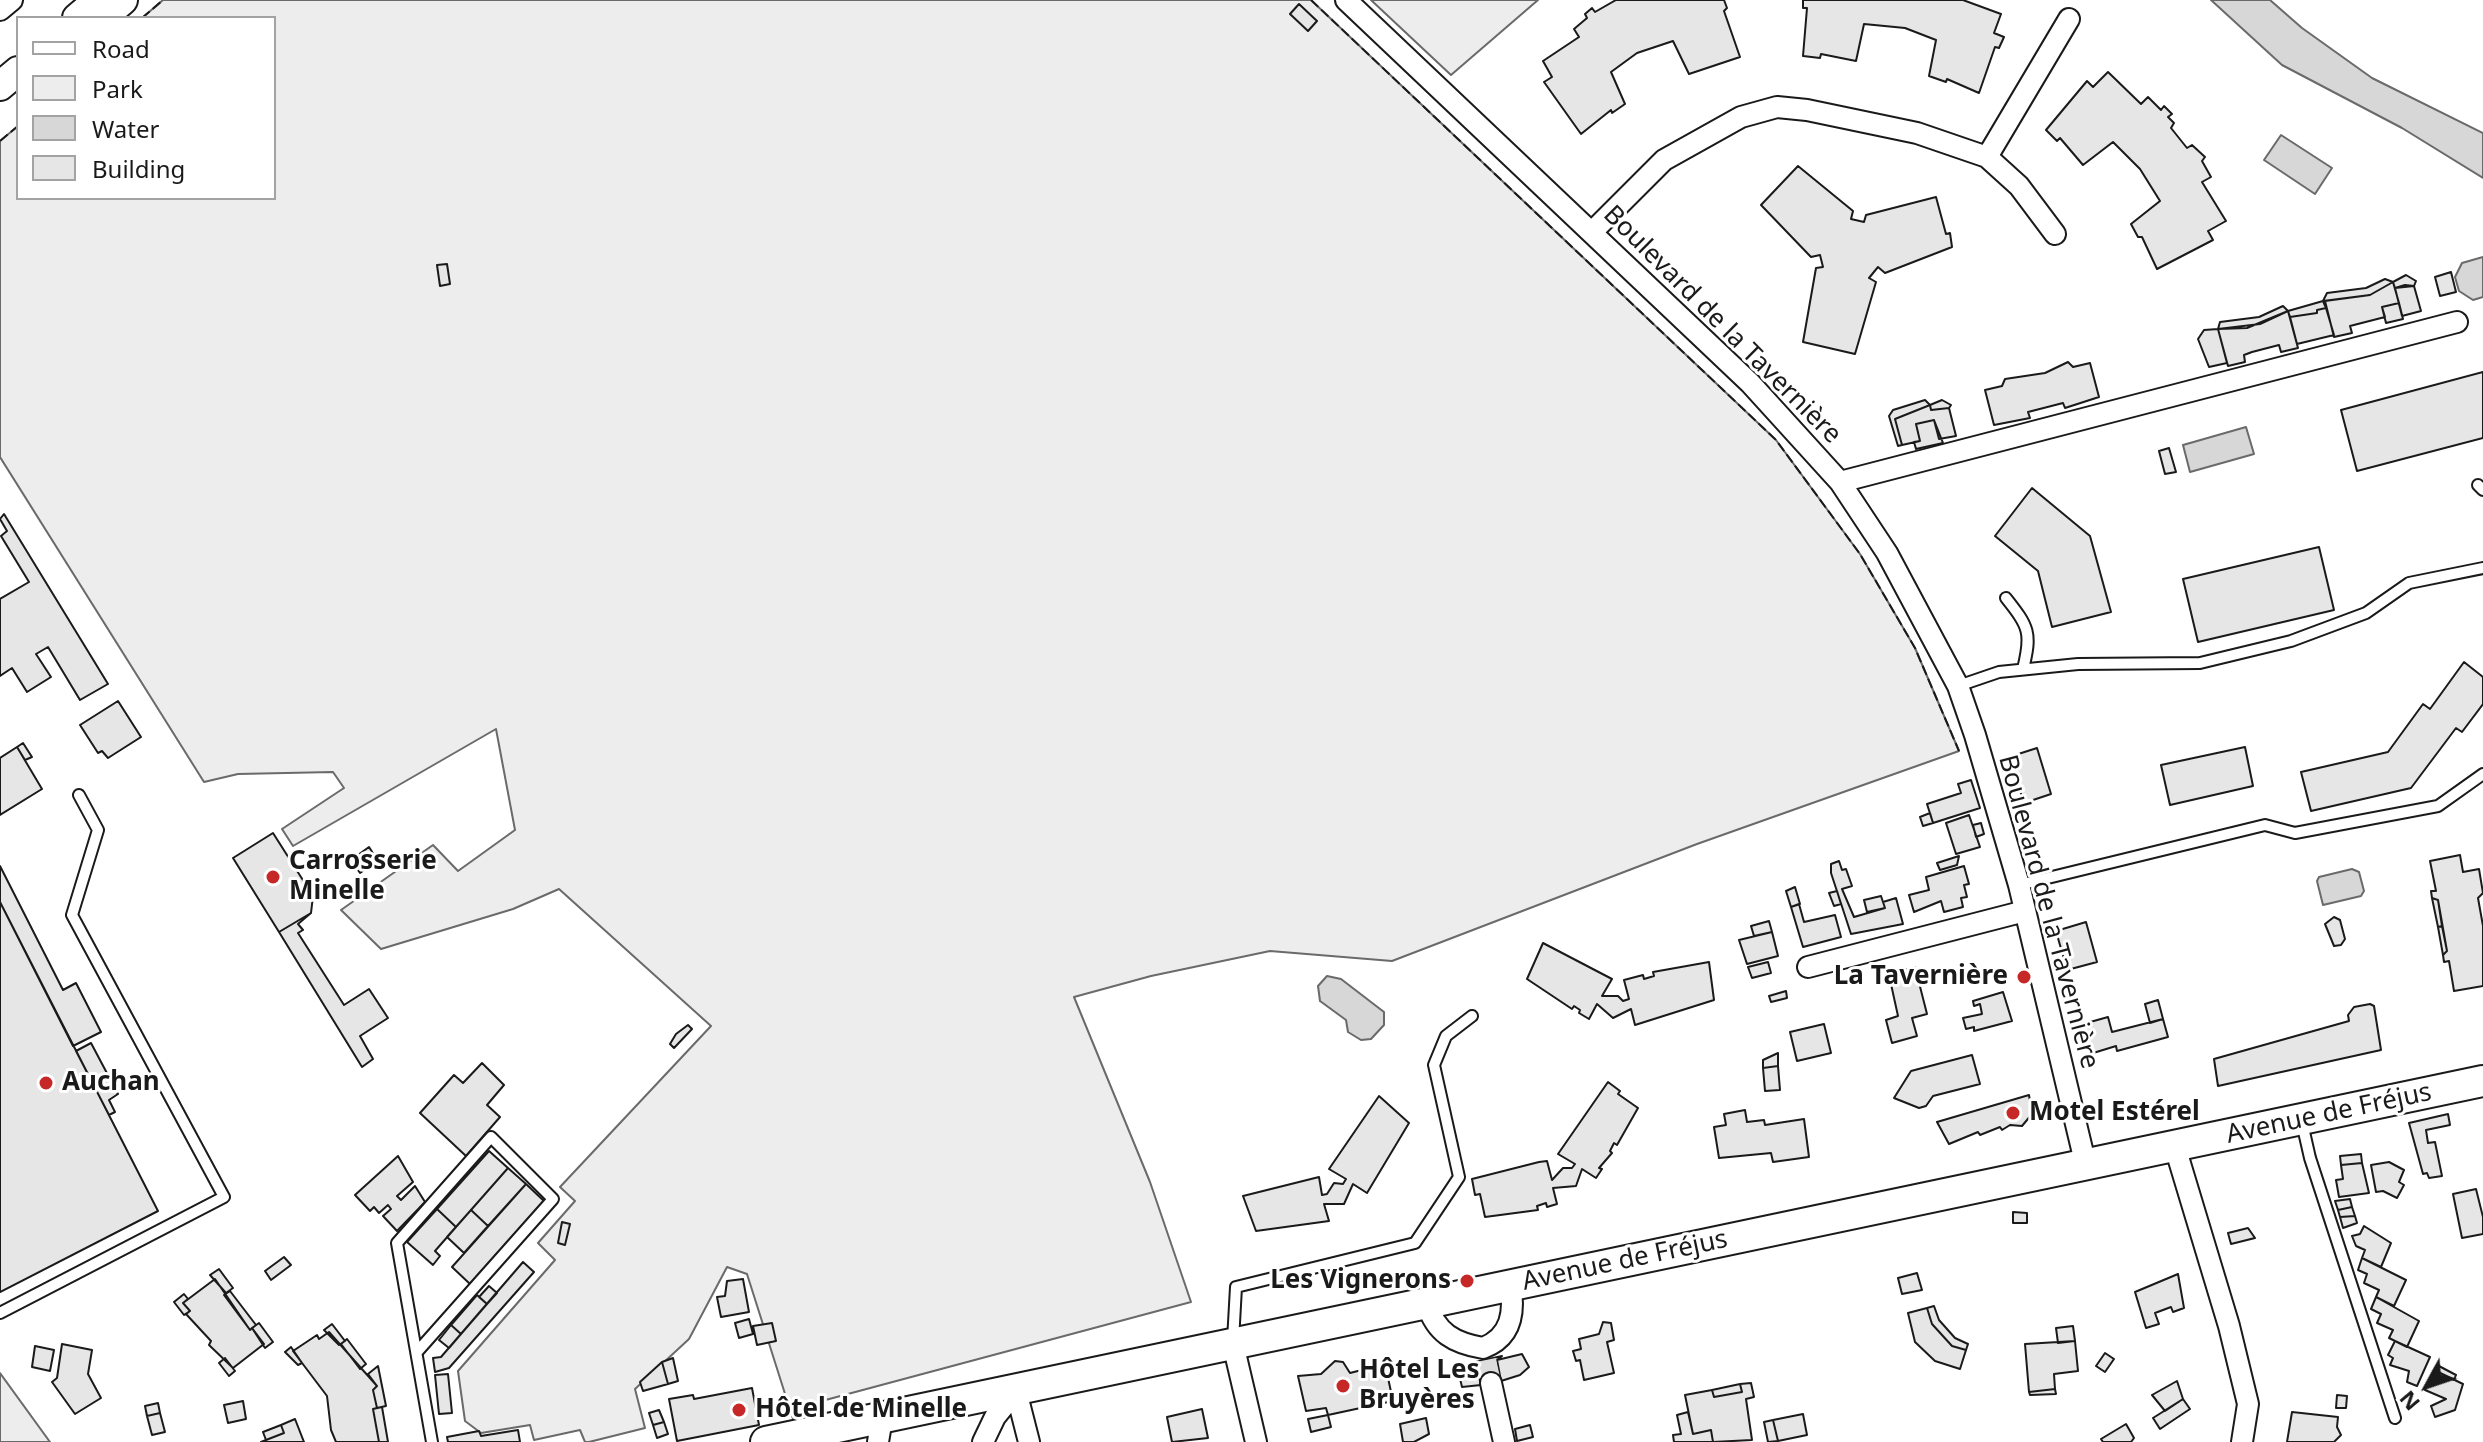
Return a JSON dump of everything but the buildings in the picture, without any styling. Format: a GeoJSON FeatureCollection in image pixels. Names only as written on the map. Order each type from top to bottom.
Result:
{"type":"FeatureCollection","features":[{"type":"Feature","properties":{"kind":"main road"},"geometry":{"type":"LineString","coordinates":[[79,16],[98,0]]}},
{"type":"Feature","properties":{"kind":"main road"},"geometry":{"type":"LineString","coordinates":[[104,16],[123,0]]}},
{"type":"Feature","properties":{"kind":"main road"},"geometry":{"type":"LineString","coordinates":[[0,86],[16,73]]}},
{"type":"Feature","properties":{"kind":"main road"},"geometry":{"type":"LineString","coordinates":[[0,108],[16,94]]}},
{"type":"Feature","properties":{"kind":"main road","name":"Avenue de Fréjus"},"geometry":{"type":"LineString","coordinates":[[766,1442],[880,1430],[1016,1391],[1510,1284],[2483,1081]]}},
{"type":"Feature","properties":{"kind":"street"},"geometry":{"type":"LineString","coordinates":[[0,10],[12,0]]}},
{"type":"Feature","properties":{"kind":"street","name":"Boulevard de la Tavernière"},"geometry":{"type":"LineString","coordinates":[[1346,0],[1750,383],[1840,482],[1887,553],[1958,686],[2019,885],[2086,1166]]}},
{"type":"Feature","properties":{"kind":"street"},"geometry":{"type":"LineString","coordinates":[[1987,157],[2069,19]]}},
{"type":"Feature","properties":{"kind":"street"},"geometry":{"type":"LineString","coordinates":[[1592,232],[1664,160],[1741,117],[1777,107],[1807,110],[1917,133],[1987,157],[2019,186],[2055,234]]}},
{"type":"Feature","properties":{"kind":"street"},"geometry":{"type":"LineString","coordinates":[[1840,482],[2457,322]]}},
{"type":"Feature","properties":{"kind":"street"},"geometry":{"type":"LineString","coordinates":[[1808,967],[2025,911]]}},
{"type":"Feature","properties":{"kind":"street"},"geometry":{"type":"LineString","coordinates":[[2175,1147],[2229,1326],[2248,1404],[2242,1442]]}},
{"type":"Feature","properties":{"kind":"street"},"geometry":{"type":"LineString","coordinates":[[1427,1304],[1432,1321],[1445,1335],[1485,1354],[1511,1321],[1510,1284]]}},
{"type":"Feature","properties":{"kind":"street"},"geometry":{"type":"LineString","coordinates":[[1233,1344],[1256,1442]]}},
{"type":"Feature","properties":{"kind":"street"},"geometry":{"type":"LineString","coordinates":[[1491,1383],[1504,1442]]}},
{"type":"Feature","properties":{"kind":"street"},"geometry":{"type":"LineString","coordinates":[[983,1442],[995,1417],[1016,1391]]}},
{"type":"Feature","properties":{"kind":"street"},"geometry":{"type":"LineString","coordinates":[[1016,1391],[1029,1442]]}},
{"type":"Feature","properties":{"kind":"lane"},"geometry":{"type":"LineString","coordinates":[[1958,686],[1999,672],[2023,669],[2078,664],[2200,663],[2291,641],[2366,613],[2409,583],[2483,568]]}},
{"type":"Feature","properties":{"kind":"lane"},"geometry":{"type":"LineString","coordinates":[[2006,598],[2028,629],[2031,639],[2023,669]]}},
{"type":"Feature","properties":{"kind":"lane"},"geometry":{"type":"LineString","coordinates":[[2019,885],[2265,825],[2295,833],[2438,806],[2483,774]]}},
{"type":"Feature","properties":{"kind":"lane"},"geometry":{"type":"LineString","coordinates":[[0,1313],[224,1197],[72,915],[98,830],[79,795]]}},
{"type":"Feature","properties":{"kind":"lane"},"geometry":{"type":"LineString","coordinates":[[1233,1344],[1236,1287],[1415,1243],[1459,1177],[1434,1065],[1446,1036],[1472,1016]]}},
{"type":"Feature","properties":{"kind":"lane"},"geometry":{"type":"LineString","coordinates":[[2301,1120],[2310,1158],[2395,1418]]}},
{"type":"Feature","properties":{"kind":"lane"},"geometry":{"type":"LineString","coordinates":[[417,1352],[553,1199],[491,1137],[397,1243],[432,1442]]}},
{"type":"Feature","properties":{"kind":"green space"},"geometry":{"type":"Polygon","coordinates":[[[163,0],[1311,0],[1776,440],[1860,554],[1915,648],[1959,751],[1697,844],[1392,961],[1270,951],[1151,976],[1074,997],[1150,1182],[1191,1302],[818,1402],[819,1410],[793,1419],[747,1274],[727,1267],[689,1339],[635,1389],[645,1428],[589,1442],[585,1442],[580,1430],[534,1440],[530,1425],[481,1433],[465,1421],[458,1371],[555,1260],[538,1243],[575,1201],[560,1187],[711,1026],[559,889],[513,909],[381,949],[341,910],[433,845],[458,871],[515,830],[496,729],[293,846],[282,829],[344,788],[333,772],[238,774],[204,782],[0,457],[0,141],[16,128],[16,200],[276,200],[276,16],[144,16],[163,0]]]}},
{"type":"Feature","properties":{"kind":"green space"},"geometry":{"type":"Polygon","coordinates":[[[1371,0],[1538,0],[1451,75],[1371,0]]]}},
{"type":"Feature","properties":{"kind":"green space"},"geometry":{"type":"Polygon","coordinates":[[[0,1373],[50,1442],[0,1442],[0,1373]]]}},
{"type":"Feature","properties":{"kind":"water"},"geometry":{"type":"Polygon","coordinates":[[[2211,0],[2270,0],[2302,28],[2372,78],[2483,133],[2483,178],[2402,128],[2282,65],[2211,0]]]}},
{"type":"Feature","properties":{"kind":"water"},"geometry":{"type":"Polygon","coordinates":[[[2281,135],[2332,168],[2315,194],[2264,160],[2281,135]]]}},
{"type":"Feature","properties":{"kind":"water"},"geometry":{"type":"Polygon","coordinates":[[[2483,257],[2483,297],[2473,300],[2459,291],[2455,277],[2462,263],[2483,257]]]}},
{"type":"Feature","properties":{"kind":"water"},"geometry":{"type":"Polygon","coordinates":[[[2246,427],[2254,454],[2190,472],[2183,445],[2246,427]]]}},
{"type":"Feature","properties":{"kind":"water"},"geometry":{"type":"Polygon","coordinates":[[[2352,869],[2359,872],[2364,891],[2361,896],[2323,905],[2317,881],[2319,877],[2352,869]]]}},
{"type":"Feature","properties":{"kind":"water"},"geometry":{"type":"Polygon","coordinates":[[[1327,976],[1341,979],[1384,1012],[1384,1025],[1371,1039],[1361,1040],[1348,1032],[1346,1020],[1320,1001],[1318,986],[1327,976]]]}},
{"type":"Feature","properties":{"kind":"tunnel"},"geometry":{"type":"LineString","coordinates":[[1486,1360],[1491,1383]]}},
{"type":"Feature","properties":{"kind":"fence"},"geometry":{"type":"LineString","coordinates":[[144,16],[163,0]]}},
{"type":"Feature","properties":{"kind":"fence"},"geometry":{"type":"LineString","coordinates":[[1311,0],[1776,440],[1860,554],[1915,648],[1959,751]]}},
{"type":"Feature","properties":{"kind":"fence"},"geometry":{"type":"LineString","coordinates":[[0,141],[16,128]]}},
{"type":"Feature","properties":{"kind":"place","name":"Carrosserie Minelle"},"geometry":{"type":"Point","coordinates":[273,877]}},
{"type":"Feature","properties":{"kind":"place","name":"La Tavernière"},"geometry":{"type":"Point","coordinates":[2024,977]}},
{"type":"Feature","properties":{"kind":"place","name":"Auchan"},"geometry":{"type":"Point","coordinates":[46,1083]}},
{"type":"Feature","properties":{"kind":"place","name":"Motel Estérel"},"geometry":{"type":"Point","coordinates":[2013,1113]}},
{"type":"Feature","properties":{"kind":"place","name":"Les Vignerons"},"geometry":{"type":"Point","coordinates":[1467,1281]}},
{"type":"Feature","properties":{"kind":"place","name":"Hôtel Les Bruyères"},"geometry":{"type":"Point","coordinates":[1343,1386]}},
{"type":"Feature","properties":{"kind":"place","name":"Hôtel de Minelle"},"geometry":{"type":"Point","coordinates":[739,1410]}}]}
